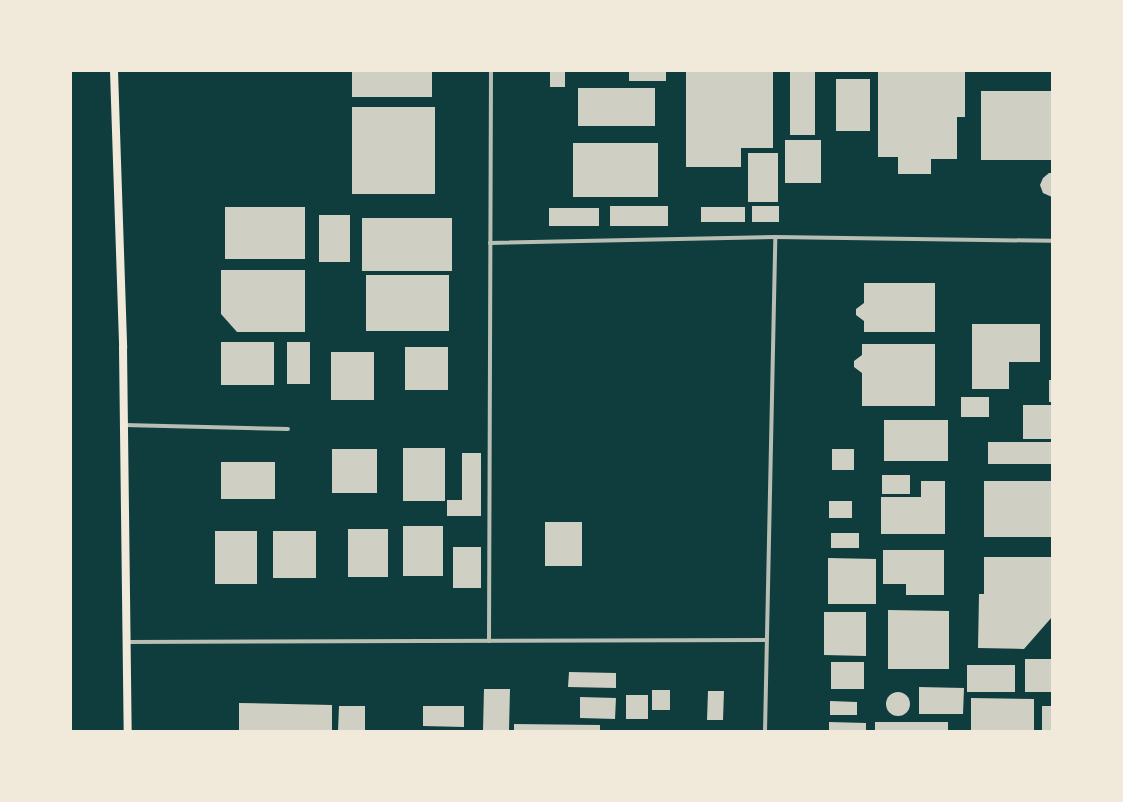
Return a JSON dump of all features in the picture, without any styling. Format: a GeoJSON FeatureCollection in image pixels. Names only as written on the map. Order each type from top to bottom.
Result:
{"type":"FeatureCollection","features":[{"type":"Feature","properties":{"kind":"main road"},"geometry":{"type":"LineString","coordinates":[[114,71],[124,425],[128,731]]}},
{"type":"Feature","properties":{"kind":"street"},"geometry":{"type":"LineString","coordinates":[[490,641],[491,71]]}},
{"type":"Feature","properties":{"kind":"street"},"geometry":{"type":"LineString","coordinates":[[490,243],[775,237],[1052,241]]}},
{"type":"Feature","properties":{"kind":"street"},"geometry":{"type":"LineString","coordinates":[[765,731],[765,640],[775,237]]}},
{"type":"Feature","properties":{"kind":"street"},"geometry":{"type":"LineString","coordinates":[[124,425],[288,429]]}},
{"type":"Feature","properties":{"kind":"street"},"geometry":{"type":"LineString","coordinates":[[127,642],[765,640]]}},
{"type":"Feature","properties":{"kind":"building"},"geometry":{"type":"Polygon","coordinates":[[[352,71],[432,71],[432,97],[352,97],[352,71]]]}},
{"type":"Feature","properties":{"kind":"building"},"geometry":{"type":"Polygon","coordinates":[[[550,71],[565,71],[565,87],[550,87],[550,71]]]}},
{"type":"Feature","properties":{"kind":"building"},"geometry":{"type":"Polygon","coordinates":[[[629,71],[666,71],[666,81],[629,81],[629,71]]]}},
{"type":"Feature","properties":{"kind":"building"},"geometry":{"type":"Polygon","coordinates":[[[686,71],[773,71],[773,148],[741,148],[741,167],[686,167],[686,71]]]}},
{"type":"Feature","properties":{"kind":"building"},"geometry":{"type":"Polygon","coordinates":[[[790,71],[815,71],[815,135],[790,135],[790,71]]]}},
{"type":"Feature","properties":{"kind":"building"},"geometry":{"type":"Polygon","coordinates":[[[878,71],[965,71],[965,117],[957,117],[957,159],[931,159],[931,174],[898,174],[898,157],[878,157],[878,71]]]}},
{"type":"Feature","properties":{"kind":"building"},"geometry":{"type":"Polygon","coordinates":[[[836,79],[870,79],[870,131],[836,131],[836,79]]]}},
{"type":"Feature","properties":{"kind":"building"},"geometry":{"type":"Polygon","coordinates":[[[578,88],[655,88],[655,126],[578,126],[578,88]]]}},
{"type":"Feature","properties":{"kind":"building"},"geometry":{"type":"Polygon","coordinates":[[[981,91],[1052,91],[1052,160],[981,160],[981,91]]]}},
{"type":"Feature","properties":{"kind":"building"},"geometry":{"type":"Polygon","coordinates":[[[352,107],[435,107],[435,194],[352,194],[352,107]]]}},
{"type":"Feature","properties":{"kind":"building"},"geometry":{"type":"Polygon","coordinates":[[[785,140],[821,140],[821,183],[785,183],[785,140]]]}},
{"type":"Feature","properties":{"kind":"building"},"geometry":{"type":"Polygon","coordinates":[[[573,143],[658,143],[658,197],[573,197],[573,143]]]}},
{"type":"Feature","properties":{"kind":"building"},"geometry":{"type":"Polygon","coordinates":[[[748,153],[778,153],[778,202],[748,202],[748,153]]]}},
{"type":"Feature","properties":{"kind":"building"},"geometry":{"type":"Polygon","coordinates":[[[1049,173],[1052,173],[1052,197],[1043,193],[1040,185],[1043,178],[1049,173]]]}},
{"type":"Feature","properties":{"kind":"building"},"geometry":{"type":"Polygon","coordinates":[[[610,206],[668,206],[668,226],[610,226],[610,206]]]}},
{"type":"Feature","properties":{"kind":"building"},"geometry":{"type":"Polygon","coordinates":[[[752,206],[779,206],[779,222],[752,222],[752,206]]]}},
{"type":"Feature","properties":{"kind":"building"},"geometry":{"type":"Polygon","coordinates":[[[225,207],[305,207],[305,259],[225,259],[225,207]]]}},
{"type":"Feature","properties":{"kind":"building"},"geometry":{"type":"Polygon","coordinates":[[[701,207],[745,207],[745,222],[701,222],[701,207]]]}},
{"type":"Feature","properties":{"kind":"building"},"geometry":{"type":"Polygon","coordinates":[[[549,208],[599,208],[599,226],[549,226],[549,208]]]}},
{"type":"Feature","properties":{"kind":"building"},"geometry":{"type":"Polygon","coordinates":[[[319,215],[350,215],[350,262],[319,262],[319,215]]]}},
{"type":"Feature","properties":{"kind":"building"},"geometry":{"type":"Polygon","coordinates":[[[362,218],[452,218],[452,271],[362,271],[362,218]]]}},
{"type":"Feature","properties":{"kind":"building"},"geometry":{"type":"Polygon","coordinates":[[[221,270],[305,270],[305,332],[237,332],[221,314],[221,270]]]}},
{"type":"Feature","properties":{"kind":"building"},"geometry":{"type":"Polygon","coordinates":[[[366,275],[449,275],[449,331],[366,331],[366,275]]]}},
{"type":"Feature","properties":{"kind":"building"},"geometry":{"type":"Polygon","coordinates":[[[864,283],[935,283],[935,332],[864,332],[864,321],[856,315],[856,309],[864,303],[864,283]]]}},
{"type":"Feature","properties":{"kind":"building"},"geometry":{"type":"Polygon","coordinates":[[[972,324],[1040,324],[1040,362],[1009,362],[1009,389],[972,389],[972,324]]]}},
{"type":"Feature","properties":{"kind":"building"},"geometry":{"type":"Polygon","coordinates":[[[221,342],[274,342],[274,385],[221,385],[221,342]]]}},
{"type":"Feature","properties":{"kind":"building"},"geometry":{"type":"Polygon","coordinates":[[[287,342],[310,342],[310,384],[287,384],[287,342]]]}},
{"type":"Feature","properties":{"kind":"building"},"geometry":{"type":"Polygon","coordinates":[[[862,344],[935,344],[935,406],[862,406],[862,373],[854,367],[854,361],[862,355],[862,344]]]}},
{"type":"Feature","properties":{"kind":"building"},"geometry":{"type":"Polygon","coordinates":[[[405,347],[448,347],[448,390],[405,390],[405,347]]]}},
{"type":"Feature","properties":{"kind":"building"},"geometry":{"type":"Polygon","coordinates":[[[331,352],[374,352],[374,400],[331,400],[331,352]]]}},
{"type":"Feature","properties":{"kind":"building"},"geometry":{"type":"Polygon","coordinates":[[[1049,380],[1052,380],[1052,402],[1049,402],[1049,380]]]}},
{"type":"Feature","properties":{"kind":"building"},"geometry":{"type":"Polygon","coordinates":[[[961,397],[989,397],[989,417],[961,417],[961,397]]]}},
{"type":"Feature","properties":{"kind":"building"},"geometry":{"type":"Polygon","coordinates":[[[1023,405],[1052,405],[1052,439],[1023,439],[1023,405]]]}},
{"type":"Feature","properties":{"kind":"building"},"geometry":{"type":"Polygon","coordinates":[[[884,420],[948,420],[948,461],[884,461],[884,420]]]}},
{"type":"Feature","properties":{"kind":"building"},"geometry":{"type":"Polygon","coordinates":[[[988,442],[1051,442],[1051,464],[988,464],[988,442]]]}},
{"type":"Feature","properties":{"kind":"building"},"geometry":{"type":"Polygon","coordinates":[[[403,448],[445,448],[445,501],[403,501],[403,448]]]}},
{"type":"Feature","properties":{"kind":"building"},"geometry":{"type":"Polygon","coordinates":[[[332,449],[377,449],[377,493],[332,493],[332,449]]]}},
{"type":"Feature","properties":{"kind":"building"},"geometry":{"type":"Polygon","coordinates":[[[832,449],[854,449],[854,470],[832,470],[832,449]]]}},
{"type":"Feature","properties":{"kind":"building"},"geometry":{"type":"Polygon","coordinates":[[[462,453],[481,453],[481,516],[447,516],[447,500],[462,500],[462,453]]]}},
{"type":"Feature","properties":{"kind":"building"},"geometry":{"type":"Polygon","coordinates":[[[221,462],[275,462],[275,499],[221,499],[221,462]]]}},
{"type":"Feature","properties":{"kind":"building"},"geometry":{"type":"Polygon","coordinates":[[[882,475],[910,475],[910,494],[882,494],[882,475]]]}},
{"type":"Feature","properties":{"kind":"building"},"geometry":{"type":"Polygon","coordinates":[[[921,481],[945,481],[945,534],[881,534],[881,497],[921,497],[921,481]]]}},
{"type":"Feature","properties":{"kind":"building"},"geometry":{"type":"Polygon","coordinates":[[[984,481],[1052,481],[1052,537],[984,537],[984,481]]]}},
{"type":"Feature","properties":{"kind":"building"},"geometry":{"type":"Polygon","coordinates":[[[829,501],[852,501],[852,518],[829,518],[829,501]]]}},
{"type":"Feature","properties":{"kind":"building"},"geometry":{"type":"Polygon","coordinates":[[[545,522],[582,522],[582,566],[545,566],[545,522]]]}},
{"type":"Feature","properties":{"kind":"building"},"geometry":{"type":"Polygon","coordinates":[[[403,526],[443,526],[443,576],[403,576],[403,526]]]}},
{"type":"Feature","properties":{"kind":"building"},"geometry":{"type":"Polygon","coordinates":[[[348,529],[388,529],[388,577],[348,577],[348,529]]]}},
{"type":"Feature","properties":{"kind":"building"},"geometry":{"type":"Polygon","coordinates":[[[215,531],[257,531],[257,584],[215,584],[215,531]]]}},
{"type":"Feature","properties":{"kind":"building"},"geometry":{"type":"Polygon","coordinates":[[[273,531],[316,531],[316,578],[273,578],[273,531]]]}},
{"type":"Feature","properties":{"kind":"building"},"geometry":{"type":"Polygon","coordinates":[[[831,533],[859,533],[859,548],[831,548],[831,533]]]}},
{"type":"Feature","properties":{"kind":"building"},"geometry":{"type":"Polygon","coordinates":[[[453,547],[481,547],[481,588],[453,588],[453,547]]]}},
{"type":"Feature","properties":{"kind":"building"},"geometry":{"type":"Polygon","coordinates":[[[883,550],[944,550],[944,595],[906,595],[906,584],[883,584],[883,550]]]}},
{"type":"Feature","properties":{"kind":"building"},"geometry":{"type":"Polygon","coordinates":[[[984,557],[1052,557],[1052,617],[1024,649],[978,648],[979,594],[984,594],[984,557]]]}},
{"type":"Feature","properties":{"kind":"building"},"geometry":{"type":"Polygon","coordinates":[[[828,558],[876,559],[876,604],[828,604],[828,558]]]}},
{"type":"Feature","properties":{"kind":"building"},"geometry":{"type":"Polygon","coordinates":[[[888,610],[949,611],[949,669],[888,669],[888,610]]]}},
{"type":"Feature","properties":{"kind":"building"},"geometry":{"type":"Polygon","coordinates":[[[824,612],[866,612],[866,656],[824,655],[824,612]]]}},
{"type":"Feature","properties":{"kind":"building"},"geometry":{"type":"Polygon","coordinates":[[[1025,659],[1052,659],[1052,692],[1025,692],[1025,659]]]}},
{"type":"Feature","properties":{"kind":"building"},"geometry":{"type":"Polygon","coordinates":[[[831,662],[864,662],[864,689],[831,689],[831,662]]]}},
{"type":"Feature","properties":{"kind":"building"},"geometry":{"type":"Polygon","coordinates":[[[967,665],[1015,665],[1015,692],[967,692],[967,665]]]}},
{"type":"Feature","properties":{"kind":"building"},"geometry":{"type":"Polygon","coordinates":[[[569,672],[616,673],[616,688],[568,687],[569,672]]]}},
{"type":"Feature","properties":{"kind":"building"},"geometry":{"type":"Polygon","coordinates":[[[919,687],[964,688],[963,714],[919,714],[919,687]]]}},
{"type":"Feature","properties":{"kind":"building"},"geometry":{"type":"Polygon","coordinates":[[[484,689],[510,689],[509,730],[483,730],[484,689]]]}},
{"type":"Feature","properties":{"kind":"building"},"geometry":{"type":"Polygon","coordinates":[[[652,690],[670,690],[670,710],[652,710],[652,690]]]}},
{"type":"Feature","properties":{"kind":"building"},"geometry":{"type":"Polygon","coordinates":[[[708,691],[724,691],[723,720],[707,720],[708,691]]]}},
{"type":"Feature","properties":{"kind":"building"},"geometry":{"type":"Polygon","coordinates":[[[898,692],[907,695],[910,704],[907,713],[898,716],[889,713],[886,704],[889,695],[898,692]]]}},
{"type":"Feature","properties":{"kind":"building"},"geometry":{"type":"Polygon","coordinates":[[[626,695],[648,695],[648,719],[626,719],[626,695]]]}},
{"type":"Feature","properties":{"kind":"building"},"geometry":{"type":"Polygon","coordinates":[[[580,697],[616,698],[615,719],[580,718],[580,697]]]}},
{"type":"Feature","properties":{"kind":"building"},"geometry":{"type":"Polygon","coordinates":[[[971,698],[1034,699],[1034,731],[971,731],[971,698]]]}},
{"type":"Feature","properties":{"kind":"building"},"geometry":{"type":"Polygon","coordinates":[[[830,701],[857,702],[857,715],[830,715],[830,701]]]}},
{"type":"Feature","properties":{"kind":"building"},"geometry":{"type":"Polygon","coordinates":[[[239,703],[332,705],[332,731],[239,731],[239,703]]]}},
{"type":"Feature","properties":{"kind":"building"},"geometry":{"type":"Polygon","coordinates":[[[339,706],[365,706],[365,731],[338,731],[339,706]]]}},
{"type":"Feature","properties":{"kind":"building"},"geometry":{"type":"Polygon","coordinates":[[[423,706],[464,706],[464,727],[423,726],[423,706]]]}},
{"type":"Feature","properties":{"kind":"building"},"geometry":{"type":"Polygon","coordinates":[[[1042,706],[1052,706],[1052,731],[1042,731],[1042,706]]]}},
{"type":"Feature","properties":{"kind":"building"},"geometry":{"type":"Polygon","coordinates":[[[829,722],[866,723],[866,731],[829,731],[829,722]]]}},
{"type":"Feature","properties":{"kind":"building"},"geometry":{"type":"Polygon","coordinates":[[[875,722],[948,722],[948,731],[875,731],[875,722]]]}},
{"type":"Feature","properties":{"kind":"building"},"geometry":{"type":"Polygon","coordinates":[[[514,724],[600,725],[600,731],[514,731],[514,724]]]}}]}
